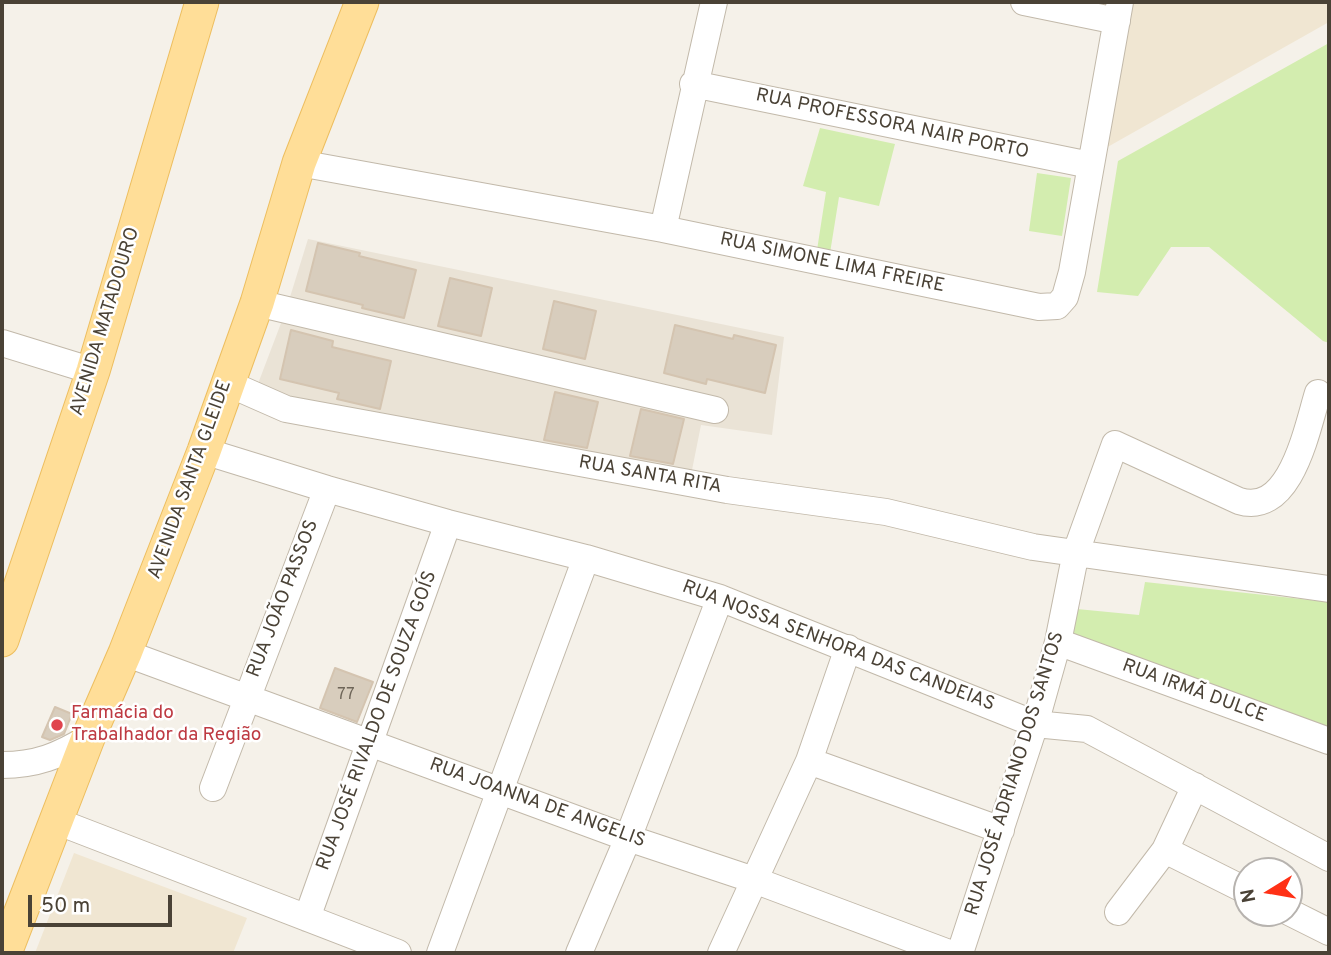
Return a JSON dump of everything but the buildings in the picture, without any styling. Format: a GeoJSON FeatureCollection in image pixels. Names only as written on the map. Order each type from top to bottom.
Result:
{"type":"FeatureCollection","features":[{"type":"Feature","properties":{"kind":"main road","name":"AVENIDA MATADOURO"},"geometry":{"type":"LineString","coordinates":[[2,640],[93,371],[202,2]]}},
{"type":"Feature","properties":{"kind":"main road","name":"AVENIDA SANTA GLEIDE"},"geometry":{"type":"LineString","coordinates":[[5,953],[204,451],[227,383],[272,307],[299,163],[362,2]]}},
{"type":"Feature","properties":{"kind":"street"},"geometry":{"type":"LineString","coordinates":[[663,229],[693,85],[714,2]]}},
{"type":"Feature","properties":{"kind":"street"},"geometry":{"type":"LineString","coordinates":[[1024,2],[1118,11]]}},
{"type":"Feature","properties":{"kind":"street","name":"RUA SIMONE LIMA FREIRE"},"geometry":{"type":"LineString","coordinates":[[299,163],[663,229],[1040,307],[1056,306],[1065,297],[1072,272],[1118,11]]}},
{"type":"Feature","properties":{"kind":"street","name":"RUA PROFESSORA NAIR PORTO"},"geometry":{"type":"LineString","coordinates":[[693,85],[1090,165]]}},
{"type":"Feature","properties":{"kind":"street"},"geometry":{"type":"LineString","coordinates":[[272,307],[715,410]]}},
{"type":"Feature","properties":{"kind":"street"},"geometry":{"type":"LineString","coordinates":[[2,343],[93,371]]}},
{"type":"Feature","properties":{"kind":"street","name":"RUA SANTA RITA"},"geometry":{"type":"LineString","coordinates":[[227,383],[286,409],[727,490],[886,512],[1033,547],[1076,552]]}},
{"type":"Feature","properties":{"kind":"street","name":"RUA JOSÉ ADRIANO DOS SANTOS"},"geometry":{"type":"LineString","coordinates":[[960,953],[1035,724],[1058,642],[1076,552],[1115,444],[1225,495],[1246,503],[1257,503],[1278,491],[1290,474],[1318,393]]}},
{"type":"Feature","properties":{"kind":"street","name":"RUA NOSSA SENHORA DAS CANDEIAS"},"geometry":{"type":"LineString","coordinates":[[204,451],[327,489],[586,558],[720,598],[1035,724],[1087,729],[1329,858]]}},
{"type":"Feature","properties":{"kind":"street","name":"RUA JOÃO PASSOS"},"geometry":{"type":"LineString","coordinates":[[213,788],[327,489]]}},
{"type":"Feature","properties":{"kind":"street","name":"RUA JOSÉ RIVALDO DE SOUZA GOÍS"},"geometry":{"type":"LineString","coordinates":[[307,918],[448,523]]}},
{"type":"Feature","properties":{"kind":"street"},"geometry":{"type":"LineString","coordinates":[[1076,552],[1329,589]]}},
{"type":"Feature","properties":{"kind":"street"},"geometry":{"type":"LineString","coordinates":[[440,953],[586,558]]}},
{"type":"Feature","properties":{"kind":"street"},"geometry":{"type":"LineString","coordinates":[[579,953],[628,838],[720,598]]}},
{"type":"Feature","properties":{"kind":"street","name":"RUA IRMÃ DULCE"},"geometry":{"type":"LineString","coordinates":[[1058,642],[1329,741]]}},
{"type":"Feature","properties":{"kind":"street"},"geometry":{"type":"LineString","coordinates":[[721,953],[809,761],[848,648]]}},
{"type":"Feature","properties":{"kind":"street","name":"RUA JOANNA DE ANGELIS"},"geometry":{"type":"LineString","coordinates":[[125,653],[949,953]]}},
{"type":"Feature","properties":{"kind":"street"},"geometry":{"type":"LineString","coordinates":[[2,765],[22,765],[53,758],[88,738]]}},
{"type":"Feature","properties":{"kind":"street"},"geometry":{"type":"LineString","coordinates":[[809,761],[1001,830]]}},
{"type":"Feature","properties":{"kind":"street"},"geometry":{"type":"LineString","coordinates":[[1118,912],[1165,850],[1195,786]]}},
{"type":"Feature","properties":{"kind":"street"},"geometry":{"type":"LineString","coordinates":[[56,821],[398,953]]}},
{"type":"Feature","properties":{"kind":"street"},"geometry":{"type":"LineString","coordinates":[[1165,850],[1233,884]]}},
{"type":"Feature","properties":{"kind":"street"},"geometry":{"type":"LineString","coordinates":[[1303,919],[1329,932]]}},
{"type":"Feature","properties":{"kind":"shaded area"},"geometry":{"type":"Polygon","coordinates":[[[1131,2],[1329,2],[1329,22],[1104,149],[1131,2]]]}},
{"type":"Feature","properties":{"kind":"shaded area"},"geometry":{"type":"Polygon","coordinates":[[[308,239],[784,337],[772,435],[701,425],[691,475],[473,439],[256,389],[286,310],[308,239]]]}},
{"type":"Feature","properties":{"kind":"shaded area"},"geometry":{"type":"Polygon","coordinates":[[[74,853],[247,918],[233,953],[35,953],[74,853]]]}},
{"type":"Feature","properties":{"kind":"green space"},"geometry":{"type":"Polygon","coordinates":[[[1329,43],[1329,343],[1323,341],[1209,247],[1171,247],[1138,296],[1097,292],[1118,161],[1329,43]]]}},
{"type":"Feature","properties":{"kind":"green space"},"geometry":{"type":"Polygon","coordinates":[[[820,128],[895,144],[879,206],[839,197],[830,253],[817,250],[826,192],[803,186],[820,128]]]}},
{"type":"Feature","properties":{"kind":"green space"},"geometry":{"type":"Polygon","coordinates":[[[1037,173],[1071,178],[1062,236],[1029,231],[1037,173]]]}},
{"type":"Feature","properties":{"kind":"green space"},"geometry":{"type":"Polygon","coordinates":[[[1145,582],[1329,602],[1329,735],[1072,634],[1077,609],[1139,615],[1145,582]]]}},
{"type":"Feature","properties":{"kind":"place","name":"Farmácia do Trabalhador da Região"},"geometry":{"type":"Point","coordinates":[57,725]}}]}
